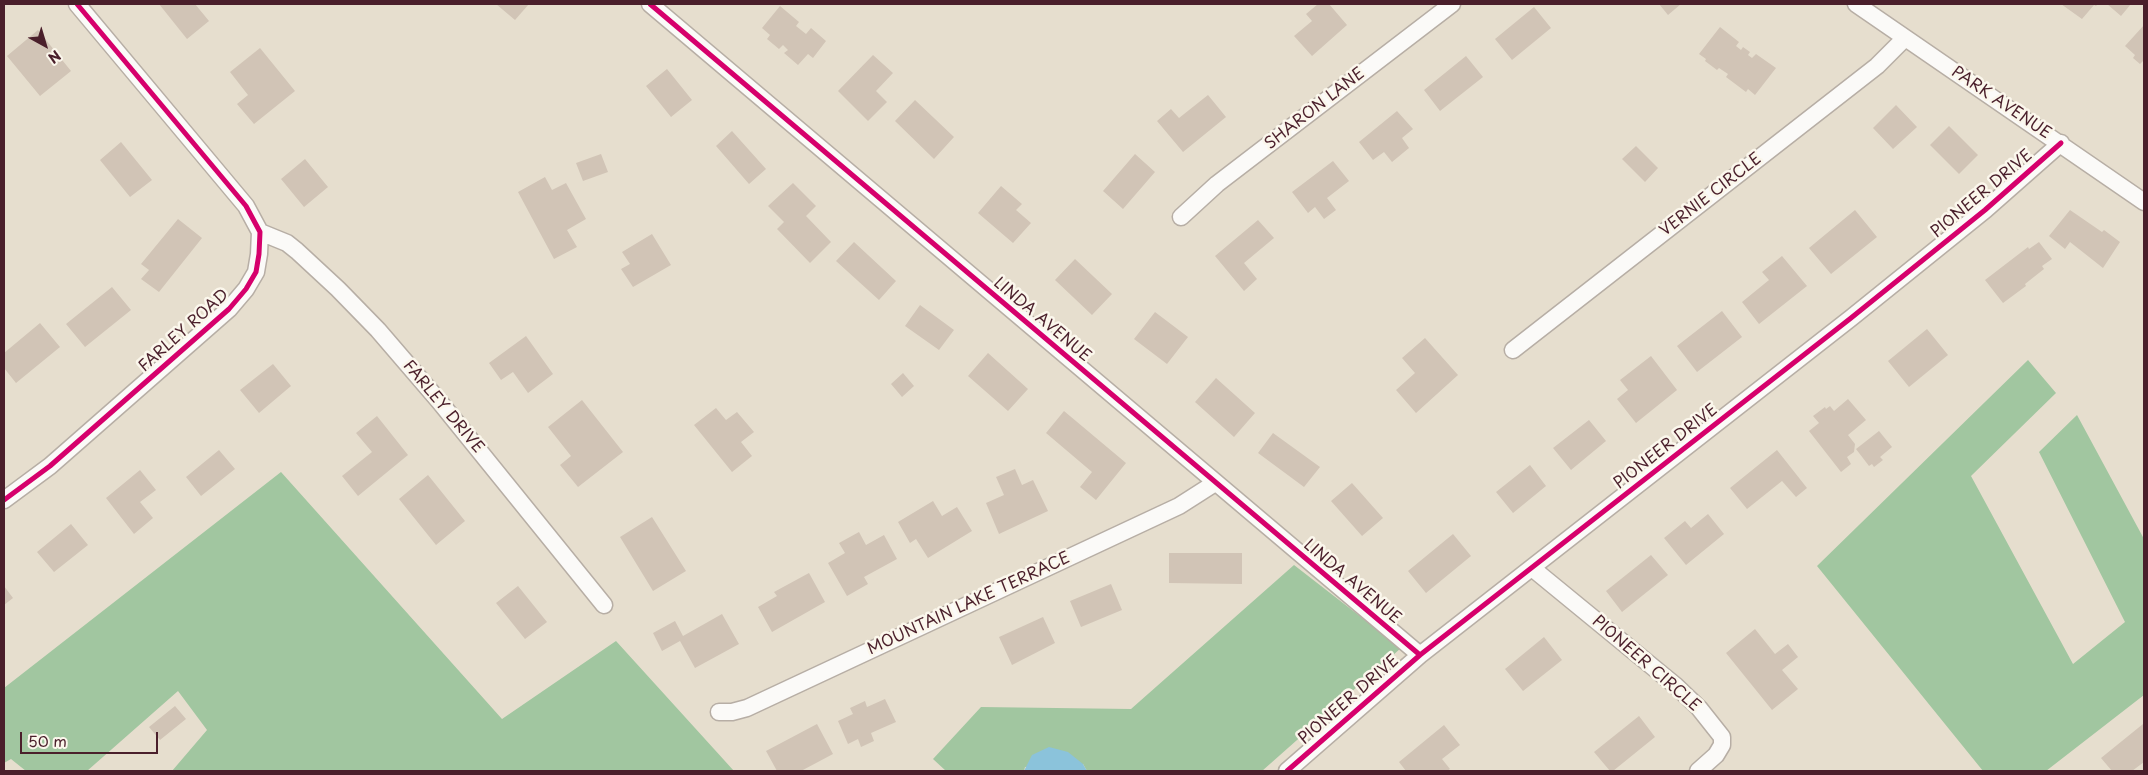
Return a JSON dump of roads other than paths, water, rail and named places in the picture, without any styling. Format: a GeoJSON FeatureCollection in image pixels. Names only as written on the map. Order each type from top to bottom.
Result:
{"type":"FeatureCollection","features":[{"type":"Feature","properties":{"kind":"street","name":"FARLEY ROAD"},"geometry":{"type":"LineString","coordinates":[[4,500],[50,466],[230,309],[246,289],[256,272],[260,254],[260,232],[246,206],[77,4]]}},
{"type":"Feature","properties":{"kind":"street","name":"LINDA AVENUE"},"geometry":{"type":"LineString","coordinates":[[650,4],[1420,655]]}},
{"type":"Feature","properties":{"kind":"street","name":"SHARON LANE"},"geometry":{"type":"LineString","coordinates":[[1181,217],[1218,184],[1452,4]]}},
{"type":"Feature","properties":{"kind":"street","name":"PARK AVENUE"},"geometry":{"type":"LineString","coordinates":[[1856,4],[2061,143],[2144,202]]}},
{"type":"Feature","properties":{"kind":"street","name":"VERNIE CIRCLE"},"geometry":{"type":"LineString","coordinates":[[1513,350],[1878,66],[1906,38]]}},
{"type":"Feature","properties":{"kind":"street","name":"PIONEER DRIVE"},"geometry":{"type":"LineString","coordinates":[[1287,771],[1420,655],[1851,318],[1985,210],[2061,143]]}},
{"type":"Feature","properties":{"kind":"street","name":"FARLEY DRIVE"},"geometry":{"type":"LineString","coordinates":[[260,232],[292,247],[338,288],[378,330],[439,401],[604,605]]}},
{"type":"Feature","properties":{"kind":"street","name":"MOUNTAIN LAKE TERRACE"},"geometry":{"type":"LineString","coordinates":[[719,712],[732,712],[747,708],[1179,506],[1215,483]]}},
{"type":"Feature","properties":{"kind":"street","name":"PIONEER CIRCLE"},"geometry":{"type":"LineString","coordinates":[[1532,568],[1676,686],[1699,708],[1722,737],[1722,745],[1716,755],[1698,771]]}},
{"type":"Feature","properties":{"kind":"water"},"geometry":{"type":"Polygon","coordinates":[[[1049,747],[1068,752],[1083,764],[1087,771],[1024,771],[1032,755],[1049,747]]]}}]}
